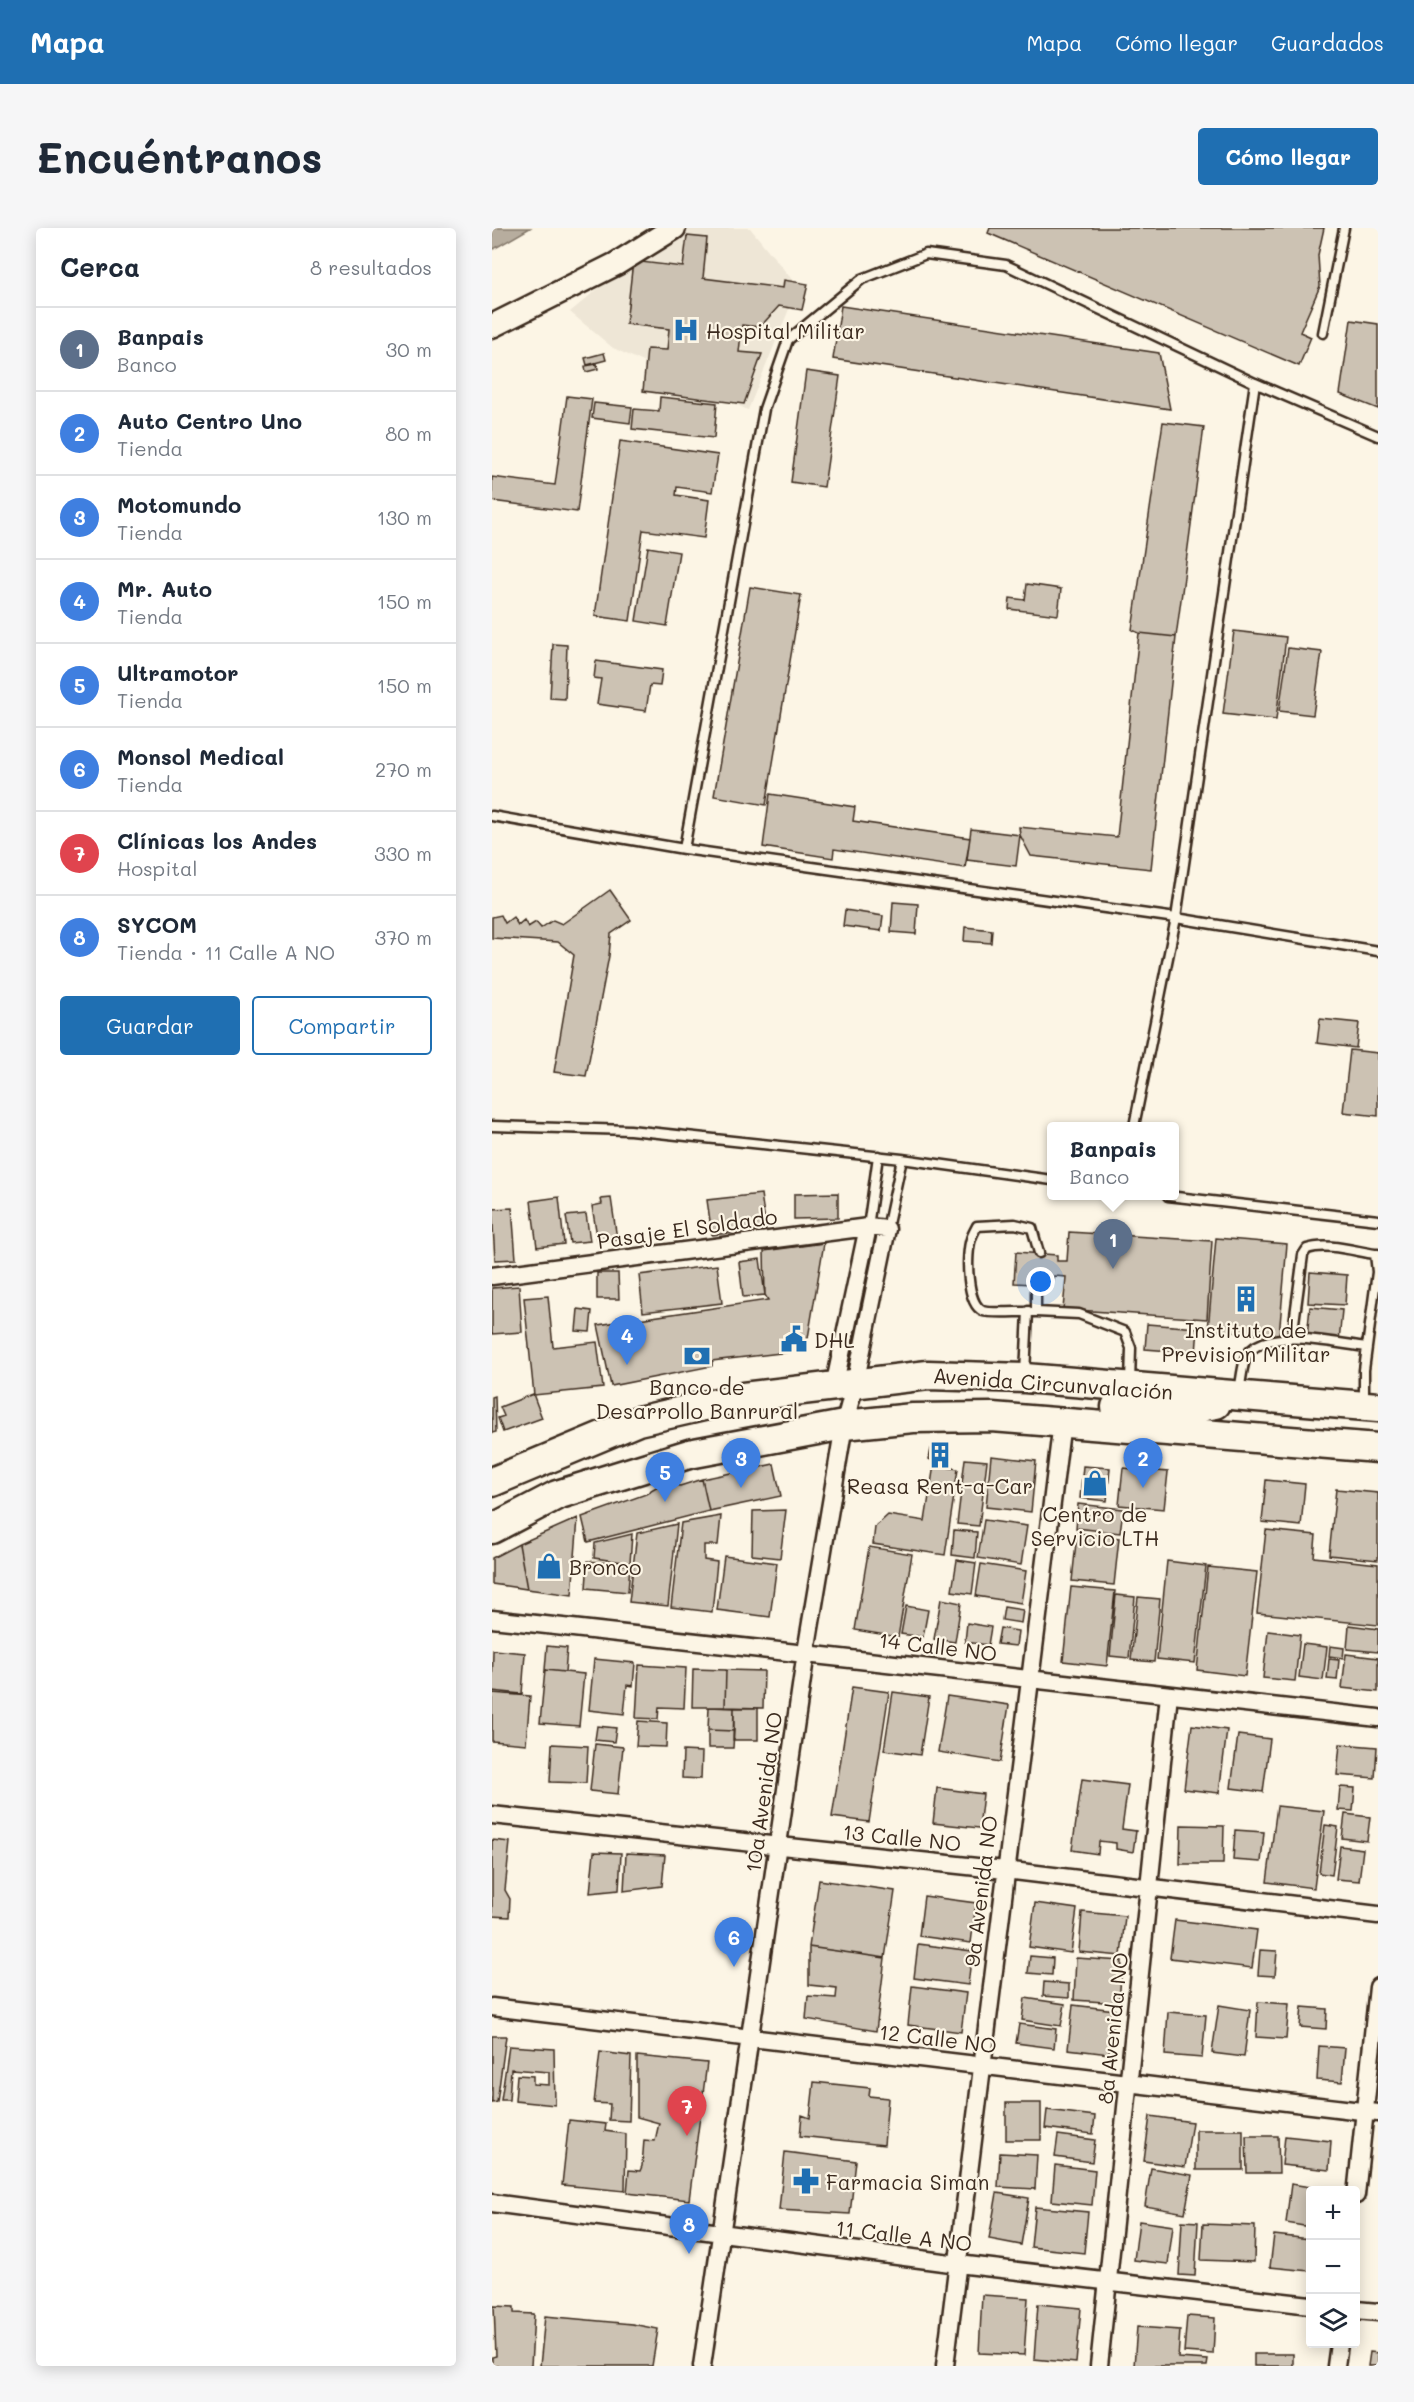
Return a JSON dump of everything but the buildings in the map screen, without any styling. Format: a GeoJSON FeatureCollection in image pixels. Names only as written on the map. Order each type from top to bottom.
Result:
{"type":"FeatureCollection","features":[{"type":"Feature","properties":{"kind":"highway","name":"Avenida Circunvalación"},"geometry":{"type":"LineString","coordinates":[[492,1482],[638,1421],[743,1397],[928,1375],[1025,1378],[1371,1406]]}},
{"type":"Feature","properties":{"kind":"highway"},"geometry":{"type":"LineString","coordinates":[[1062,1422],[1065,1411],[1076,1404],[1178,1411],[1202,1408],[1238,1396]]}},
{"type":"Feature","properties":{"kind":"highway","name":"Avenida Circunvalación"},"geometry":{"type":"LineString","coordinates":[[492,1529],[557,1495],[689,1454],[844,1425],[913,1418],[992,1417],[1378,1448]]}},
{"type":"Feature","properties":{"kind":"street"},"geometry":{"type":"LineString","coordinates":[[492,326],[616,264],[674,228]]}},
{"type":"Feature","properties":{"kind":"street","name":"Pasaje El Soldado"},"geometry":{"type":"LineString","coordinates":[[492,1276],[868,1227],[887,1228]]}},
{"type":"Feature","properties":{"kind":"street","name":"10a Avenida NO"},"geometry":{"type":"LineString","coordinates":[[702,2366],[806,1652],[844,1425],[844,1385],[868,1227]]}},
{"type":"Feature","properties":{"kind":"street","name":"10a Avenida NO"},"geometry":{"type":"LineString","coordinates":[[844,1385],[887,1228]]}},
{"type":"Feature","properties":{"kind":"street","name":"9a Avenida NO"},"geometry":{"type":"LineString","coordinates":[[945,2366],[1062,1422]]}},
{"type":"Feature","properties":{"kind":"street","name":"14 Calle NO"},"geometry":{"type":"LineString","coordinates":[[492,1619],[806,1652],[1030,1680],[1378,1718]]}},
{"type":"Feature","properties":{"kind":"street","name":"8a Avenida NO"},"geometry":{"type":"LineString","coordinates":[[1100,2366],[1169,1695]]}},
{"type":"Feature","properties":{"kind":"street","name":"13 Calle NO"},"geometry":{"type":"LineString","coordinates":[[492,1815],[1005,1870],[1378,1915]]}},
{"type":"Feature","properties":{"kind":"street"},"geometry":{"type":"LineString","coordinates":[[1358,2186],[1371,2113],[1378,1987]]}},
{"type":"Feature","properties":{"kind":"street","name":"12 Calle NO"},"geometry":{"type":"LineString","coordinates":[[492,2007],[1371,2113]]}},
{"type":"Feature","properties":{"kind":"street","name":"11 Calle A NO"},"geometry":{"type":"LineString","coordinates":[[492,2203],[958,2264],[1306,2304]]}},
{"type":"Feature","properties":{"kind":"street"},"geometry":{"type":"LineString","coordinates":[[1360,2310],[1378,2312]]}},
{"type":"Feature","properties":{"kind":"street"},"geometry":{"type":"LineString","coordinates":[[1336,2366],[1338,2348]]}},
{"type":"Feature","properties":{"kind":"lane"},"geometry":{"type":"LineString","coordinates":[[1323,333],[1344,228]]}},
{"type":"Feature","properties":{"kind":"lane"},"geometry":{"type":"LineString","coordinates":[[684,849],[764,408],[788,340],[862,279],[926,254],[1006,265],[1255,383],[1378,436]]}},
{"type":"Feature","properties":{"kind":"lane"},"geometry":{"type":"LineString","coordinates":[[1135,1122],[1176,918],[1255,383]]}},
{"type":"Feature","properties":{"kind":"lane"},"geometry":{"type":"LineString","coordinates":[[492,816],[684,849],[1176,918],[1378,951]]}},
{"type":"Feature","properties":{"kind":"lane"},"geometry":{"type":"LineString","coordinates":[[492,1125],[630,1130],[878,1156],[1047,1179]]}},
{"type":"Feature","properties":{"kind":"lane"},"geometry":{"type":"LineString","coordinates":[[868,1227],[878,1156]]}},
{"type":"Feature","properties":{"kind":"lane"},"geometry":{"type":"LineString","coordinates":[[887,1228],[902,1159]]}},
{"type":"Feature","properties":{"kind":"lane"},"geometry":{"type":"LineString","coordinates":[[1179,1197],[1378,1220]]}},
{"type":"Feature","properties":{"kind":"lane"},"geometry":{"type":"LineString","coordinates":[[1039,1253],[1032,1228],[1015,1224],[977,1226],[971,1239],[969,1276],[972,1298],[977,1306],[984,1311],[1079,1314],[1125,1332],[1131,1348],[1130,1387]]}},
{"type":"Feature","properties":{"kind":"lane"},"geometry":{"type":"LineString","coordinates":[[1292,1338],[1303,1255],[1307,1249],[1313,1247],[1344,1249],[1376,1254],[1377,1272],[1364,1370],[1371,1406]]}},
{"type":"Feature","properties":{"kind":"lane"},"geometry":{"type":"LineString","coordinates":[[1025,1378],[1036,1284]]}},
{"type":"Feature","properties":{"kind":"lane"},"geometry":{"type":"LineString","coordinates":[[1238,1396],[1246,1358],[1250,1350],[1268,1341],[1292,1338],[1367,1347]]}},
{"type":"Feature","properties":{"kind":"shaded area"},"geometry":{"type":"Polygon","coordinates":[[[492,228],[530,228],[492,250],[492,228]]]}},
{"type":"Feature","properties":{"kind":"shaded area","name":"Hospital Militar"},"geometry":{"type":"Polygon","coordinates":[[[687,228],[750,228],[798,287],[748,410],[613,348],[570,312],[647,248],[687,228]]]}},
{"type":"Feature","properties":{"kind":"place","name":"Hospital Militar"},"geometry":{"type":"Point","coordinates":[686,330]}},
{"type":"Feature","properties":{"kind":"place","name":"Banpais"},"geometry":{"type":"Point","coordinates":[1113,1269]}},
{"type":"Feature","properties":{"kind":"place","name":"Instituto de Prevision Militar"},"geometry":{"type":"Point","coordinates":[1246,1299]}},
{"type":"Feature","properties":{"kind":"place","name":"DHL"},"geometry":{"type":"Point","coordinates":[794,1339]}},
{"type":"Feature","properties":{"kind":"place","name":"Banco de Desarrollo Banrural"},"geometry":{"type":"Point","coordinates":[697,1356]}},
{"type":"Feature","properties":{"kind":"place","name":"Mr. Auto"},"geometry":{"type":"Point","coordinates":[627,1365]}},
{"type":"Feature","properties":{"kind":"place","name":"Reasa Rent-a-Car"},"geometry":{"type":"Point","coordinates":[940,1455]}},
{"type":"Feature","properties":{"kind":"place","name":"Centro de Servicio LTH"},"geometry":{"type":"Point","coordinates":[1095,1483]}},
{"type":"Feature","properties":{"kind":"place","name":"Motomundo"},"geometry":{"type":"Point","coordinates":[741,1488]}},
{"type":"Feature","properties":{"kind":"place","name":"Auto Centro Uno"},"geometry":{"type":"Point","coordinates":[1143,1488]}},
{"type":"Feature","properties":{"kind":"place","name":"Ultramotor"},"geometry":{"type":"Point","coordinates":[665,1502]}},
{"type":"Feature","properties":{"kind":"place","name":"Bronco"},"geometry":{"type":"Point","coordinates":[549,1566]}},
{"type":"Feature","properties":{"kind":"place","name":"Monsol Medical"},"geometry":{"type":"Point","coordinates":[734,1967]}},
{"type":"Feature","properties":{"kind":"place","name":"Clínicas los Andes"},"geometry":{"type":"Point","coordinates":[687,2136]}},
{"type":"Feature","properties":{"kind":"place","name":"Farmacia Siman"},"geometry":{"type":"Point","coordinates":[806,2181]}},
{"type":"Feature","properties":{"kind":"place","name":"SYCOM"},"geometry":{"type":"Point","coordinates":[689,2254]}}]}
